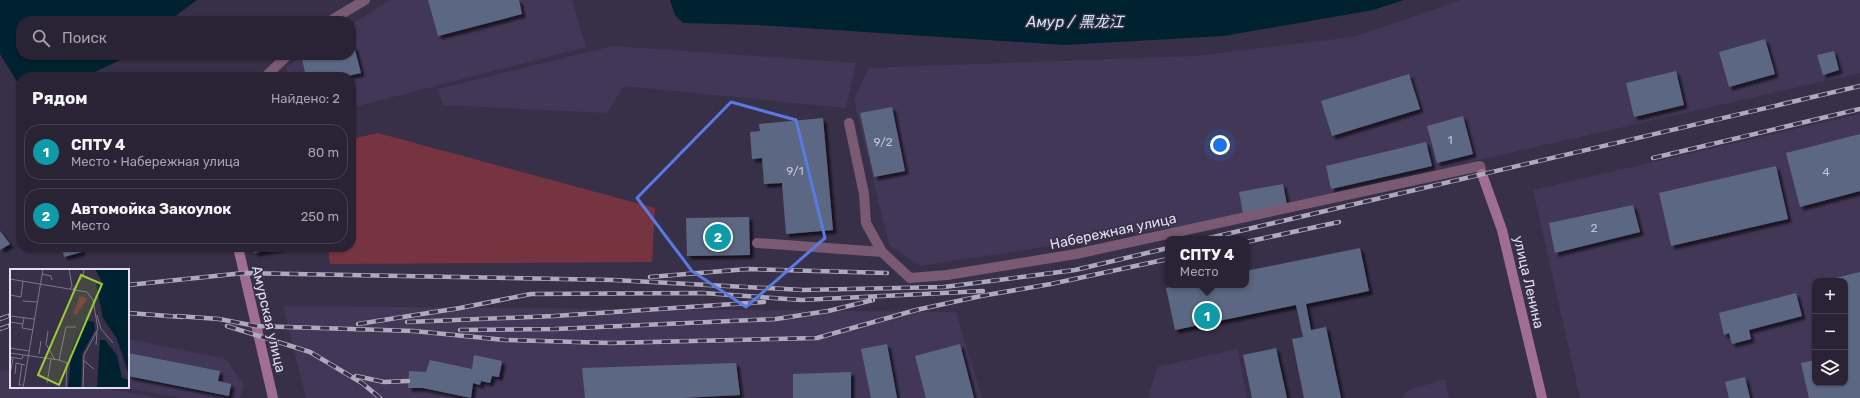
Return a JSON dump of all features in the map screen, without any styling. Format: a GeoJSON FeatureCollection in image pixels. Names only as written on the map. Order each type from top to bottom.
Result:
{"type":"FeatureCollection","features":[{"type":"Feature","properties":{"kind":"street"},"geometry":{"type":"LineString","coordinates":[[338,16],[364,0]]}},
{"type":"Feature","properties":{"kind":"street"},"geometry":{"type":"LineString","coordinates":[[270,72],[283,60]]}},
{"type":"Feature","properties":{"kind":"street","name":"Набережная улица"},"geometry":{"type":"LineString","coordinates":[[849,123],[864,194],[866,223],[882,252],[910,278],[947,275],[1076,254],[1480,166],[1482,174]]}},
{"type":"Feature","properties":{"kind":"street","name":"улица Ленина"},"geometry":{"type":"LineString","coordinates":[[1482,174],[1502,230],[1542,398]]}},
{"type":"Feature","properties":{"kind":"street"},"geometry":{"type":"LineString","coordinates":[[757,243],[882,252]]}},
{"type":"Feature","properties":{"kind":"street","name":"Амурская улица"},"geometry":{"type":"LineString","coordinates":[[239,252],[274,398]]}},
{"type":"Feature","properties":{"kind":"highlighted area"},"geometry":{"type":"Polygon","coordinates":[[[731,102],[796,120],[825,238],[746,307],[692,271],[637,198],[731,102]]]}},
{"type":"Feature","properties":{"kind":"shaded area"},"geometry":{"type":"Polygon","coordinates":[[[390,0],[572,0],[586,47],[356,107],[356,72],[287,72],[286,67],[296,60],[356,60],[356,22],[390,0]]]}},
{"type":"Feature","properties":{"kind":"shaded area"},"geometry":{"type":"Polygon","coordinates":[[[1461,0],[1860,0],[1860,73],[1208,222],[920,266],[889,245],[854,100],[868,68],[1195,56],[1353,37],[1461,0]]]}},
{"type":"Feature","properties":{"kind":"shaded area"},"geometry":{"type":"Polygon","coordinates":[[[613,46],[856,63],[846,108],[624,86],[607,113],[443,105],[438,89],[613,46]]]}},
{"type":"Feature","properties":{"kind":"shaded area"},"geometry":{"type":"Polygon","coordinates":[[[1860,114],[1860,398],[1580,398],[1533,190],[1860,114]]]}},
{"type":"Feature","properties":{"kind":"shaded area"},"geometry":{"type":"Polygon","coordinates":[[[378,133],[655,208],[652,262],[330,264],[329,252],[356,252],[356,138],[378,133]]]}},
{"type":"Feature","properties":{"kind":"shaded area"},"geometry":{"type":"Polygon","coordinates":[[[283,306],[956,312],[982,398],[306,398],[283,306]]]}},
{"type":"Feature","properties":{"kind":"shaded area"},"geometry":{"type":"Polygon","coordinates":[[[129,339],[226,359],[244,385],[240,398],[181,398],[126,388],[129,388],[129,339]]]}},
{"type":"Feature","properties":{"kind":"shaded area"},"geometry":{"type":"Polygon","coordinates":[[[1238,349],[1247,398],[1148,398],[1157,367],[1238,349]]]}},
{"type":"Feature","properties":{"kind":"shaded area"},"geometry":{"type":"Polygon","coordinates":[[[0,370],[10,372],[10,388],[103,388],[158,398],[0,398],[0,370]]]}},
{"type":"Feature","properties":{"kind":"shaded area"},"geometry":{"type":"Polygon","coordinates":[[[1445,379],[1449,398],[1402,398],[1408,390],[1445,379]]]}},
{"type":"Feature","properties":{"kind":"water"},"geometry":{"type":"Polygon","coordinates":[[[0,0],[197,0],[176,16],[16,16],[16,60],[120,60],[95,72],[16,72],[16,80],[0,54],[0,0]]]}},
{"type":"Feature","properties":{"kind":"water","name":"Амур / 黑龙江"},"geometry":{"type":"Polygon","coordinates":[[[670,0],[1404,0],[1373,10],[1224,36],[1065,45],[757,25],[683,23],[675,15],[670,0]]]}},
{"type":"Feature","properties":{"kind":"building"},"geometry":{"type":"Polygon","coordinates":[[[428,0],[519,0],[522,14],[438,36],[428,0]]]}},
{"type":"Feature","properties":{"kind":"building"},"geometry":{"type":"Polygon","coordinates":[[[1765,39],[1775,74],[1729,87],[1719,52],[1765,39]]]}},
{"type":"Feature","properties":{"kind":"building"},"geometry":{"type":"Polygon","coordinates":[[[1834,51],[1839,70],[1823,75],[1817,55],[1834,51]]]}},
{"type":"Feature","properties":{"kind":"building"},"geometry":{"type":"Polygon","coordinates":[[[356,54],[361,73],[356,74],[356,72],[305,72],[302,60],[356,60],[356,54]]]}},
{"type":"Feature","properties":{"kind":"building"},"geometry":{"type":"Polygon","coordinates":[[[1676,71],[1684,105],[1634,117],[1626,83],[1676,71]]]}},
{"type":"Feature","properties":{"kind":"building"},"geometry":{"type":"Polygon","coordinates":[[[1409,74],[1420,109],[1332,136],[1321,101],[1409,74]]]}},
{"type":"Feature","properties":{"kind":"building"},"geometry":{"type":"Polygon","coordinates":[[[892,107],[905,171],[874,177],[860,113],[892,107]]]}},
{"type":"Feature","properties":{"kind":"building"},"geometry":{"type":"Polygon","coordinates":[[[1463,116],[1473,154],[1437,163],[1427,126],[1463,116]]]}},
{"type":"Feature","properties":{"kind":"building"},"geometry":{"type":"Polygon","coordinates":[[[823,118],[833,230],[786,234],[782,183],[764,184],[762,158],[752,159],[750,132],[760,131],[759,124],[823,118]]]}},
{"type":"Feature","properties":{"kind":"building"},"geometry":{"type":"Polygon","coordinates":[[[1860,134],[1860,191],[1800,207],[1786,153],[1860,134]]]}},
{"type":"Feature","properties":{"kind":"building"},"geometry":{"type":"Polygon","coordinates":[[[1426,142],[1432,166],[1331,189],[1326,166],[1426,142]]]}},
{"type":"Feature","properties":{"kind":"building"},"geometry":{"type":"Polygon","coordinates":[[[1776,166],[1788,219],[1671,246],[1659,193],[1776,166]]]}},
{"type":"Feature","properties":{"kind":"building"},"geometry":{"type":"Polygon","coordinates":[[[1283,184],[1287,205],[1243,213],[1239,192],[1283,184]]]}},
{"type":"Feature","properties":{"kind":"building"},"geometry":{"type":"Polygon","coordinates":[[[1633,205],[1640,232],[1555,253],[1549,223],[1633,205]]]}},
{"type":"Feature","properties":{"kind":"building"},"geometry":{"type":"Polygon","coordinates":[[[749,217],[750,255],[687,256],[686,218],[749,217]]]}},
{"type":"Feature","properties":{"kind":"building"},"geometry":{"type":"Polygon","coordinates":[[[0,231],[10,244],[0,250],[0,231]]]}},
{"type":"Feature","properties":{"kind":"building"},"geometry":{"type":"Polygon","coordinates":[[[1360,248],[1369,291],[1306,304],[1311,330],[1326,327],[1341,398],[1304,398],[1292,339],[1303,337],[1296,305],[1175,330],[1166,288],[1249,288],[1249,270],[1360,248]]]}},
{"type":"Feature","properties":{"kind":"building"},"geometry":{"type":"Polygon","coordinates":[[[63,252],[82,252],[64,257],[63,252]]]}},
{"type":"Feature","properties":{"kind":"building"},"geometry":{"type":"Polygon","coordinates":[[[1860,272],[1860,398],[1809,398],[1801,363],[1812,361],[1812,386],[1848,386],[1848,278],[1835,278],[1860,272]]]}},
{"type":"Feature","properties":{"kind":"building"},"geometry":{"type":"Polygon","coordinates":[[[1796,293],[1802,316],[1749,330],[1751,339],[1732,344],[1729,333],[1724,335],[1719,313],[1796,293]]]}},
{"type":"Feature","properties":{"kind":"building"},"geometry":{"type":"Polygon","coordinates":[[[887,344],[897,398],[871,398],[861,349],[887,344]]]}},
{"type":"Feature","properties":{"kind":"building"},"geometry":{"type":"Polygon","coordinates":[[[960,344],[974,398],[926,398],[915,356],[960,344]]]}},
{"type":"Feature","properties":{"kind":"building"},"geometry":{"type":"Polygon","coordinates":[[[1276,348],[1287,398],[1252,398],[1243,355],[1276,348]]]}},
{"type":"Feature","properties":{"kind":"building"},"geometry":{"type":"Polygon","coordinates":[[[129,353],[220,371],[218,381],[231,384],[229,396],[129,376],[129,353]]]}},
{"type":"Feature","properties":{"kind":"building"},"geometry":{"type":"Polygon","coordinates":[[[474,355],[502,361],[499,377],[492,376],[490,383],[481,381],[480,385],[473,383],[471,398],[423,388],[408,388],[409,371],[426,372],[430,360],[472,369],[474,355]]]}},
{"type":"Feature","properties":{"kind":"building"},"geometry":{"type":"Polygon","coordinates":[[[736,363],[740,395],[682,398],[585,398],[582,368],[736,363]]]}},
{"type":"Feature","properties":{"kind":"building"},"geometry":{"type":"Polygon","coordinates":[[[851,372],[851,398],[793,398],[793,374],[851,372]]]}},
{"type":"Feature","properties":{"kind":"building"},"geometry":{"type":"Polygon","coordinates":[[[1745,377],[1750,398],[1729,398],[1725,382],[1745,377]]]}},
{"type":"Feature","properties":{"kind":"railway"},"geometry":{"type":"LineString","coordinates":[[1218,236],[1860,86]]}},
{"type":"Feature","properties":{"kind":"railway"},"geometry":{"type":"LineString","coordinates":[[1653,158],[1860,109]]}},
{"type":"Feature","properties":{"kind":"railway"},"geometry":{"type":"LineString","coordinates":[[1249,241],[1339,222]]}},
{"type":"Feature","properties":{"kind":"railway"},"geometry":{"type":"LineString","coordinates":[[129,285],[244,273],[614,280],[803,290],[944,287],[1075,270],[1165,249]]}},
{"type":"Feature","properties":{"kind":"railway"},"geometry":{"type":"LineString","coordinates":[[177,316],[219,319],[256,326],[414,331],[505,340],[611,343],[817,338],[916,310],[981,296],[1051,284],[1165,260]]}},
{"type":"Feature","properties":{"kind":"railway"},"geometry":{"type":"LineString","coordinates":[[650,277],[748,269],[887,273]]}},
{"type":"Feature","properties":{"kind":"railway"},"geometry":{"type":"LineString","coordinates":[[358,324],[460,308],[531,294],[703,293],[802,300],[983,291]]}},
{"type":"Feature","properties":{"kind":"railway"},"geometry":{"type":"LineString","coordinates":[[460,330],[555,329],[776,319],[828,311],[873,300]]}},
{"type":"Feature","properties":{"kind":"railway"},"geometry":{"type":"LineString","coordinates":[[407,322],[554,316],[764,302]]}},
{"type":"Feature","properties":{"kind":"railway"},"geometry":{"type":"LineString","coordinates":[[129,313],[182,317]]}},
{"type":"Feature","properties":{"kind":"railway"},"geometry":{"type":"LineString","coordinates":[[0,319],[10,315]]}},
{"type":"Feature","properties":{"kind":"railway"},"geometry":{"type":"LineString","coordinates":[[0,329],[10,325]]}},
{"type":"Feature","properties":{"kind":"railway"},"geometry":{"type":"LineString","coordinates":[[227,326],[310,352],[362,383],[380,398]]}},
{"type":"Feature","properties":{"kind":"railway"},"geometry":{"type":"LineString","coordinates":[[356,376],[384,382],[408,381]]}},
{"type":"Feature","properties":{"kind":"place","name":"Автомойка Закоулок"},"geometry":{"type":"Point","coordinates":[718,237]}},
{"type":"Feature","properties":{"kind":"place","name":"СПТУ 4"},"geometry":{"type":"Point","coordinates":[1207,316]}}]}
